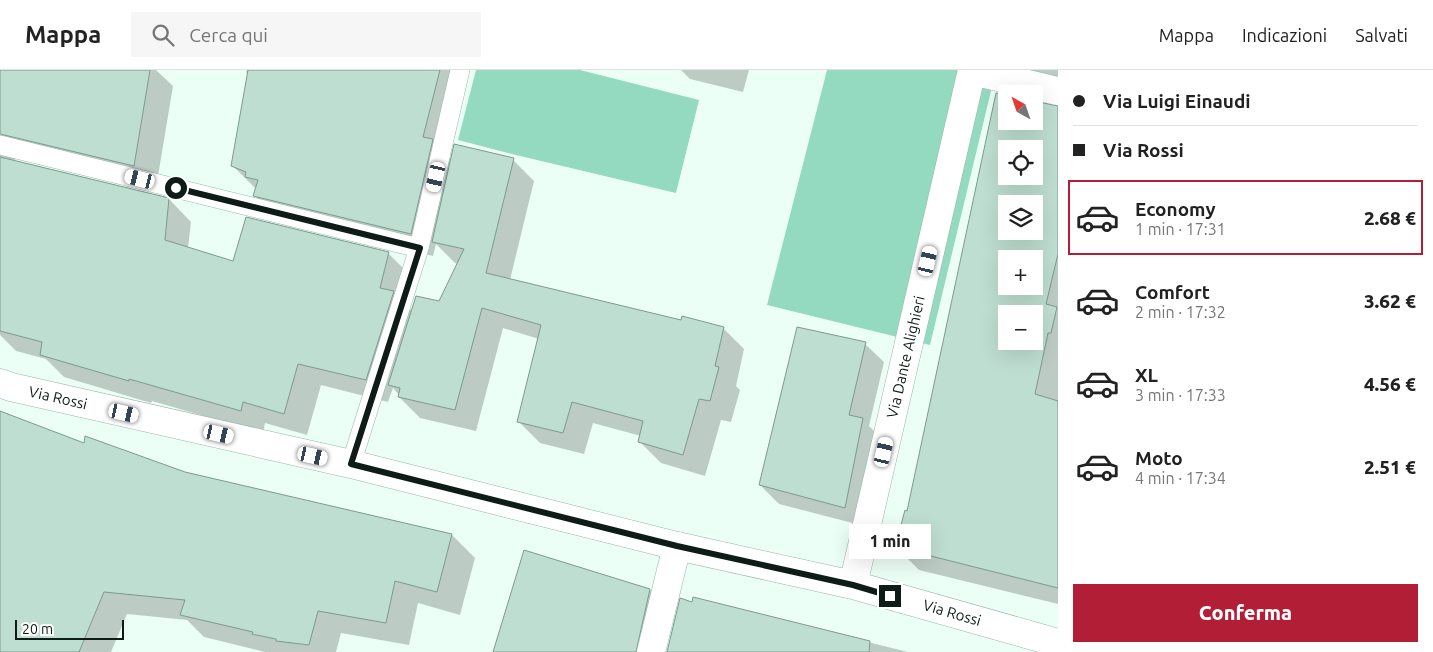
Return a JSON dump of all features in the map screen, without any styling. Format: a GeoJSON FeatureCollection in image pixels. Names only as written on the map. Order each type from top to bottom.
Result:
{"type":"FeatureCollection","features":[{"type":"Feature","properties":{"kind":"street"},"geometry":{"type":"LineString","coordinates":[[972,70],[1058,92]]}},
{"type":"Feature","properties":{"kind":"street","name":"Via Dante Alighieri"},"geometry":{"type":"LineString","coordinates":[[853,585],[972,70]]}},
{"type":"Feature","properties":{"kind":"street","name":"Via Rossi"},"geometry":{"type":"LineString","coordinates":[[0,383],[351,464],[677,546],[853,585],[1058,643]]}},
{"type":"Feature","properties":{"kind":"street"},"geometry":{"type":"LineString","coordinates":[[651,652],[677,546]]}},
{"type":"Feature","properties":{"kind":"lane"},"geometry":{"type":"LineString","coordinates":[[351,464],[420,248],[460,70]]}},
{"type":"Feature","properties":{"kind":"lane"},"geometry":{"type":"LineString","coordinates":[[0,145],[420,248]]}},
{"type":"Feature","properties":{"kind":"green space"},"geometry":{"type":"Polygon","coordinates":[[[476,70],[580,70],[699,100],[676,193],[458,140],[476,70]]]}},
{"type":"Feature","properties":{"kind":"green space"},"geometry":{"type":"Polygon","coordinates":[[[827,70],[996,70],[930,345],[767,305],[827,70]]]}},
{"type":"Feature","properties":{"kind":"building"},"geometry":{"type":"Polygon","coordinates":[[[0,70],[150,70],[134,166],[0,134],[0,70]]]}},
{"type":"Feature","properties":{"kind":"building"},"geometry":{"type":"Polygon","coordinates":[[[248,70],[440,70],[423,137],[433,139],[411,234],[253,196],[258,180],[245,177],[246,172],[231,166],[248,70]]]}},
{"type":"Feature","properties":{"kind":"building"},"geometry":{"type":"Polygon","coordinates":[[[996,93],[998,93],[998,130],[1043,130],[1043,103],[1058,106],[1058,254],[1046,304],[1057,307],[1051,333],[1048,333],[1035,394],[1058,401],[1058,588],[895,547],[905,510],[907,511],[996,93]]]}},
{"type":"Feature","properties":{"kind":"building"},"geometry":{"type":"Polygon","coordinates":[[[454,144],[514,158],[486,273],[681,320],[682,316],[724,327],[715,366],[719,367],[710,401],[699,399],[683,455],[638,442],[643,421],[572,402],[563,433],[517,422],[541,325],[482,308],[455,410],[398,397],[400,388],[388,385],[416,296],[439,301],[464,249],[432,242],[454,144]]]}},
{"type":"Feature","properties":{"kind":"building"},"geometry":{"type":"Polygon","coordinates":[[[0,157],[169,198],[165,240],[233,261],[246,217],[389,252],[380,288],[394,291],[366,380],[298,364],[284,414],[243,402],[241,411],[40,355],[42,342],[0,331],[0,157]]]}},
{"type":"Feature","properties":{"kind":"building"},"geometry":{"type":"Polygon","coordinates":[[[797,327],[866,342],[849,415],[863,418],[845,508],[759,485],[797,327]]]}},
{"type":"Feature","properties":{"kind":"building"},"geometry":{"type":"Polygon","coordinates":[[[0,411],[84,443],[85,436],[185,472],[452,534],[437,592],[395,581],[386,623],[318,611],[309,645],[276,641],[276,639],[252,634],[253,632],[180,615],[185,600],[104,592],[79,652],[0,652],[0,411]]]}},
{"type":"Feature","properties":{"kind":"building"},"geometry":{"type":"Polygon","coordinates":[[[524,550],[650,589],[636,652],[493,652],[524,550]]]}},
{"type":"Feature","properties":{"kind":"building"},"geometry":{"type":"Polygon","coordinates":[[[693,597],[870,641],[869,652],[667,652],[680,598],[692,602],[693,597]]]}},
{"type":"Feature","properties":{"kind":"route"},"geometry":{"type":"LineString","coordinates":[[176,188],[420,248],[351,464],[677,546],[853,585],[890,596]]}}]}
